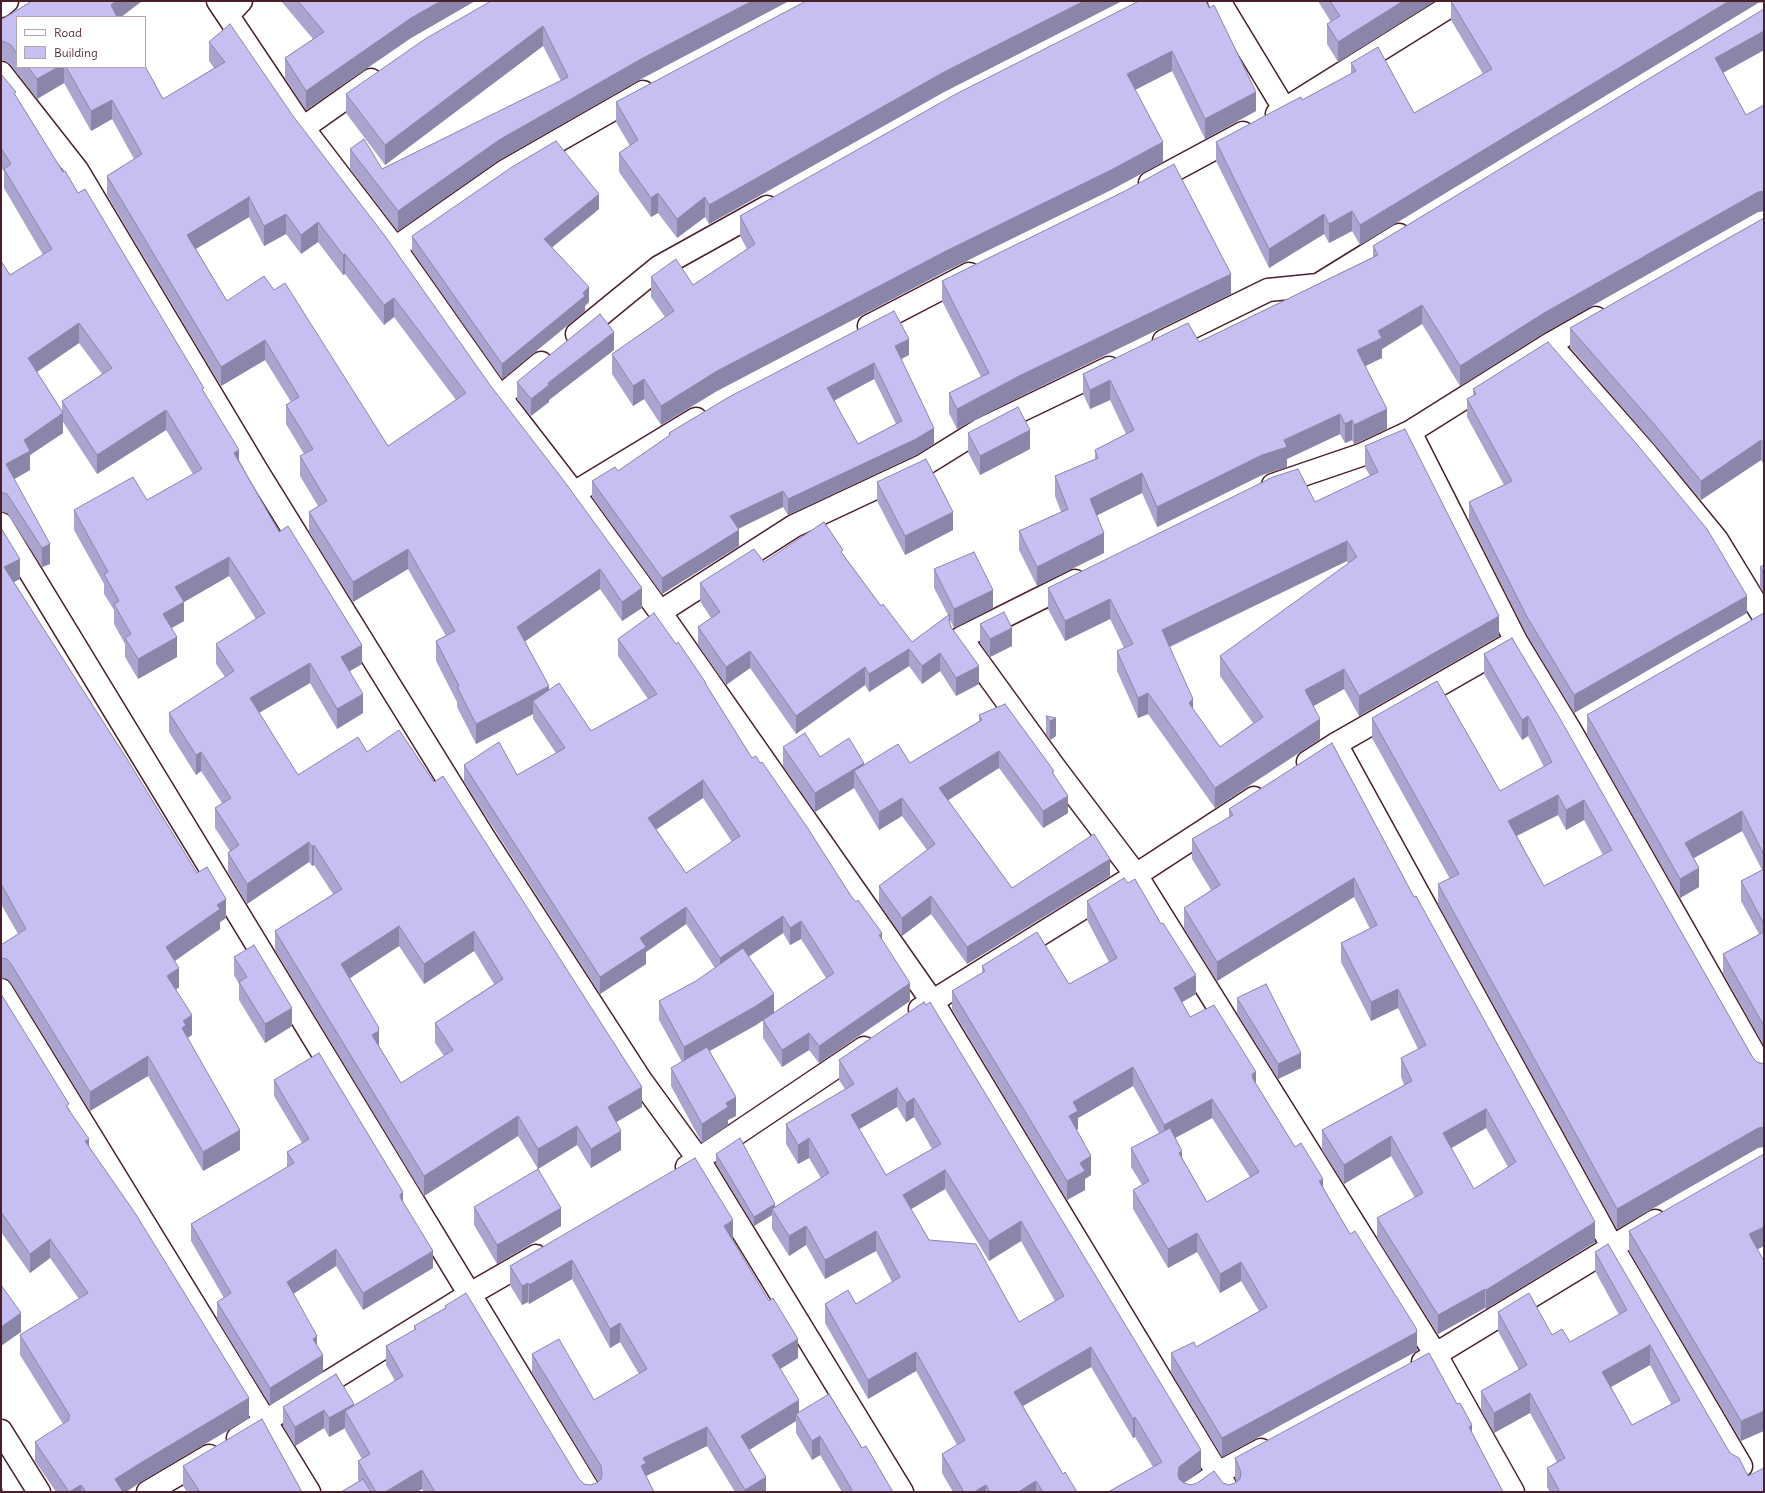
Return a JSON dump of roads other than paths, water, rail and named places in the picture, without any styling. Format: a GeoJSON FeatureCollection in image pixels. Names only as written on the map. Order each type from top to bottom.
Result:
{"type":"FeatureCollection","features":[{"type":"Feature","properties":{"kind":"street"},"geometry":{"type":"LineString","coordinates":[[1,6],[7,1]]}},
{"type":"Feature","properties":{"kind":"street"},"geometry":{"type":"LineString","coordinates":[[1219,1],[1285,110]]}},
{"type":"Feature","properties":{"kind":"street"},"geometry":{"type":"LineString","coordinates":[[1130,194],[1285,110],[1458,1]]}},
{"type":"Feature","properties":{"kind":"street"},"geometry":{"type":"LineString","coordinates":[[229,6],[303,128],[396,248],[500,397],[574,493],[660,612],[932,1001],[1229,1492]]}},
{"type":"Feature","properties":{"kind":"street"},"geometry":{"type":"LineString","coordinates":[[303,128],[386,70]]}},
{"type":"Feature","properties":{"kind":"street"},"geometry":{"type":"LineString","coordinates":[[1,73],[77,170],[257,471],[484,836],[640,1079],[699,1160],[902,1492]]}},
{"type":"Feature","properties":{"kind":"street"},"geometry":{"type":"LineString","coordinates":[[396,248],[505,171],[661,82]]}},
{"type":"Feature","properties":{"kind":"street"},"geometry":{"type":"LineString","coordinates":[[500,397],[659,268],[784,197]]}},
{"type":"Feature","properties":{"kind":"street"},"geometry":{"type":"LineString","coordinates":[[1149,348],[1268,290],[1318,285],[1419,223]]}},
{"type":"Feature","properties":{"kind":"street"},"geometry":{"type":"LineString","coordinates":[[848,337],[988,264]]}},
{"type":"Feature","properties":{"kind":"street"},"geometry":{"type":"LineString","coordinates":[[1254,493],[1268,486],[1361,455],[1410,432],[1550,344],[1612,309]]}},
{"type":"Feature","properties":{"kind":"street"},"geometry":{"type":"LineString","coordinates":[[1550,344],[1645,452],[1717,540],[1764,617],[1744,630]]}},
{"type":"Feature","properties":{"kind":"street"},"geometry":{"type":"LineString","coordinates":[[660,612],[794,526],[922,466],[980,430],[1128,359]]}},
{"type":"Feature","properties":{"kind":"street"},"geometry":{"type":"LineString","coordinates":[[574,493],[716,406]]}},
{"type":"Feature","properties":{"kind":"street"},"geometry":{"type":"LineString","coordinates":[[1410,432],[1516,640],[1570,730],[1764,1071]]}},
{"type":"Feature","properties":{"kind":"street"},"geometry":{"type":"LineString","coordinates":[[1,524],[590,1492]]}},
{"type":"Feature","properties":{"kind":"street"},"geometry":{"type":"LineString","coordinates":[[1090,573],[961,638],[1055,768],[1136,875],[1436,1355],[1513,1492]]}},
{"type":"Feature","properties":{"kind":"street"},"geometry":{"type":"LineString","coordinates":[[1290,774],[1336,744],[1516,640]]}},
{"type":"Feature","properties":{"kind":"street"},"geometry":{"type":"LineString","coordinates":[[1570,730],[1590,718]]}},
{"type":"Feature","properties":{"kind":"street"},"geometry":{"type":"LineString","coordinates":[[1336,744],[1612,1246],[1741,1466]]}},
{"type":"Feature","properties":{"kind":"street"},"geometry":{"type":"LineString","coordinates":[[906,1019],[932,1001],[1136,875],[1270,787]]}},
{"type":"Feature","properties":{"kind":"street"},"geometry":{"type":"LineString","coordinates":[[1,990],[309,1492]]}},
{"type":"Feature","properties":{"kind":"street"},"geometry":{"type":"LineString","coordinates":[[672,1176],[699,1160],[880,1036]]}},
{"type":"Feature","properties":{"kind":"street"},"geometry":{"type":"LineString","coordinates":[[1408,1370],[1436,1355],[1612,1246],[1674,1210]]}},
{"type":"Feature","properties":{"kind":"street"},"geometry":{"type":"LineString","coordinates":[[148,1492],[266,1422],[470,1294],[551,1247]]}},
{"type":"Feature","properties":{"kind":"street"},"geometry":{"type":"LineString","coordinates":[[1,1432],[39,1492]]}},
{"type":"Feature","properties":{"kind":"street"},"geometry":{"type":"LineString","coordinates":[[1190,1492],[1218,1473],[1281,1439]]}}]}
